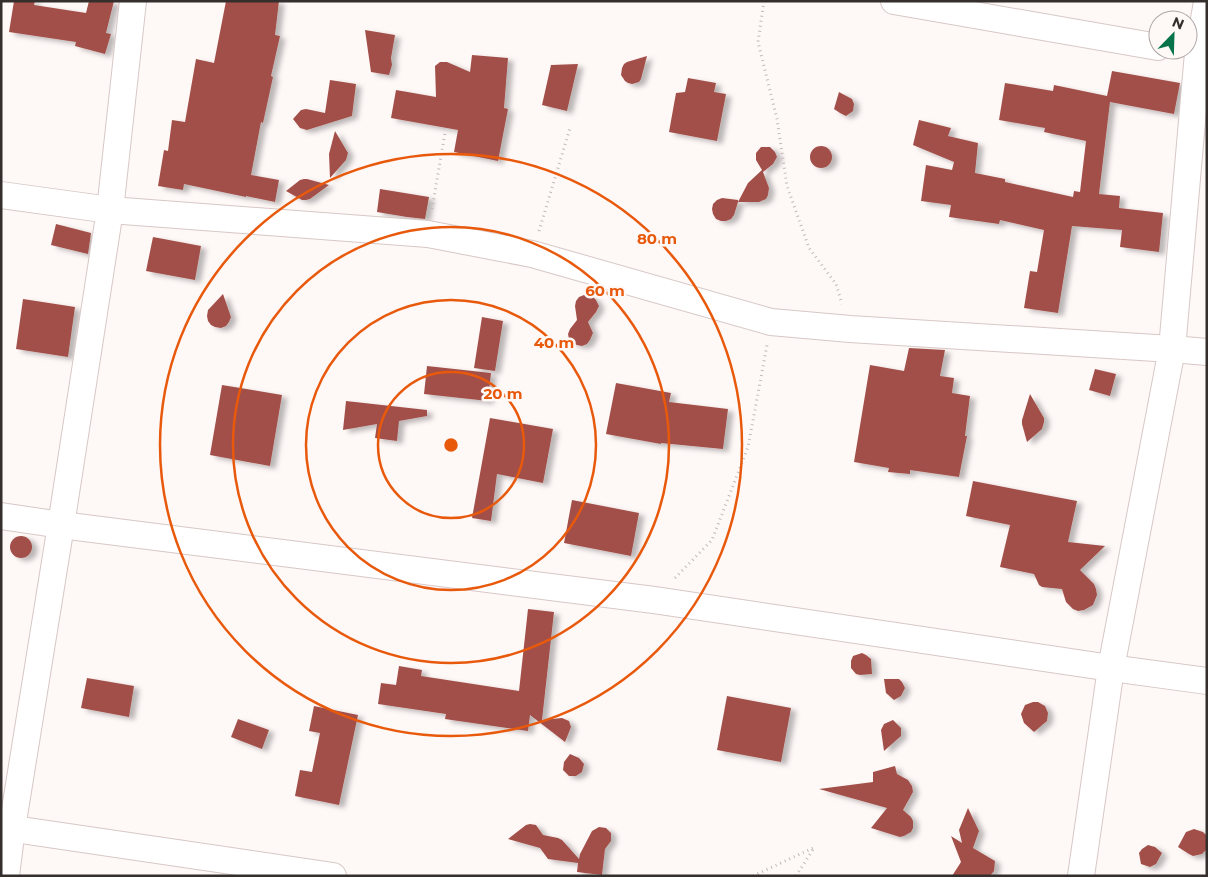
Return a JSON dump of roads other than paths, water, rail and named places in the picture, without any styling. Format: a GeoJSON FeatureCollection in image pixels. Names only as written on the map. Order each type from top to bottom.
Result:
{"type":"FeatureCollection","features":[{"type":"Feature","properties":{"kind":"street"},"geometry":{"type":"LineString","coordinates":[[6,876],[6,828],[61,525],[110,210],[133,1]]}},
{"type":"Feature","properties":{"kind":"street"},"geometry":{"type":"LineString","coordinates":[[894,1],[1148,44]]}},
{"type":"Feature","properties":{"kind":"street"},"geometry":{"type":"LineString","coordinates":[[1198,37],[1207,2]]}},
{"type":"Feature","properties":{"kind":"street"},"geometry":{"type":"LineString","coordinates":[[1081,876],[1111,668],[1172,348],[1193,60]]}},
{"type":"Feature","properties":{"kind":"street"},"geometry":{"type":"LineString","coordinates":[[1,195],[110,210],[428,234],[532,254],[771,322],[850,329],[1172,348],[1207,352]]}},
{"type":"Feature","properties":{"kind":"street"},"geometry":{"type":"LineString","coordinates":[[1,516],[654,600],[1207,681]]}},
{"type":"Feature","properties":{"kind":"street"},"geometry":{"type":"LineString","coordinates":[[6,828],[333,876]]}}]}
